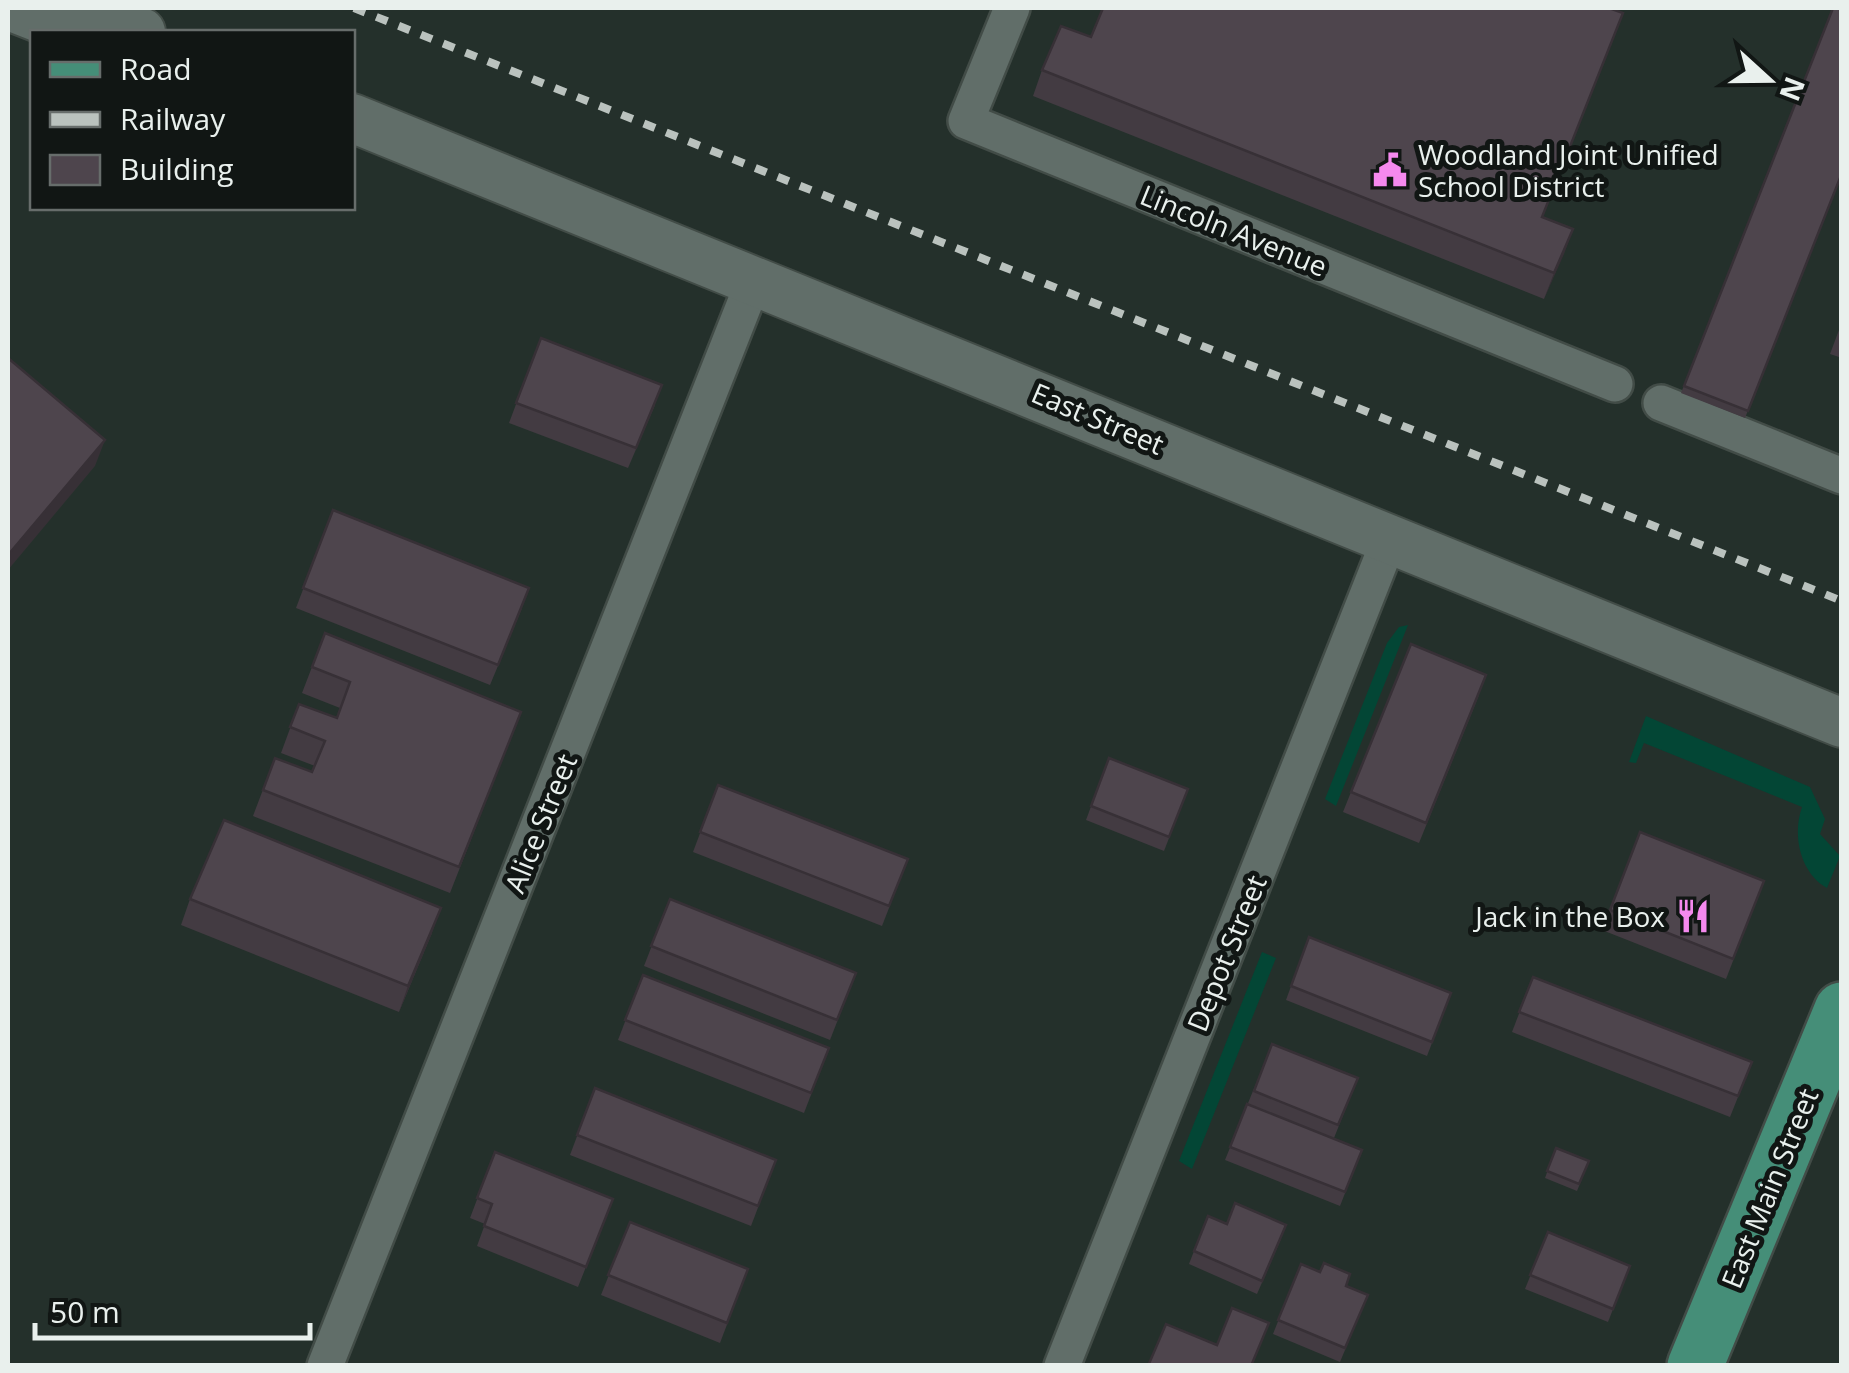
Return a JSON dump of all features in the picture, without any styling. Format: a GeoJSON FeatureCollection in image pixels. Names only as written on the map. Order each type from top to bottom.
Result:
{"type":"FeatureCollection","features":[{"type":"Feature","properties":{"kind":"main road"},"geometry":{"type":"LineString","coordinates":[[14,8],[42,19],[88,10],[135,30]]}},
{"type":"Feature","properties":{"kind":"main road","name":"East Street"},"geometry":{"type":"LineString","coordinates":[[355,119],[1842,723]]}},
{"type":"Feature","properties":{"kind":"main road","name":"East Main Street"},"geometry":{"type":"LineString","coordinates":[[1695,1366],[1842,1010]]}},
{"type":"Feature","properties":{"kind":"street","name":"Lincoln Avenue"},"geometry":{"type":"LineString","coordinates":[[1012,8],[966,121],[1615,384]]}},
{"type":"Feature","properties":{"kind":"street","name":"Alice Street"},"geometry":{"type":"LineString","coordinates":[[326,1366],[754,280]]}},
{"type":"Feature","properties":{"kind":"street"},"geometry":{"type":"LineString","coordinates":[[1661,403],[1842,476]]}},
{"type":"Feature","properties":{"kind":"street","name":"Depot Street"},"geometry":{"type":"LineString","coordinates":[[1062,1366],[1389,540]]}},
{"type":"Feature","properties":{"kind":"green space"},"geometry":{"type":"Polygon","coordinates":[[[1408,625],[1336,806],[1325,799],[1387,643],[1399,627],[1408,625]]]}},
{"type":"Feature","properties":{"kind":"green space"},"geometry":{"type":"Polygon","coordinates":[[[1646,716],[1810,787],[1825,819],[1820,834],[1840,856],[1827,888],[1810,873],[1801,852],[1798,829],[1802,807],[1644,743],[1636,763],[1629,762],[1646,716]]]}},
{"type":"Feature","properties":{"kind":"green space"},"geometry":{"type":"Polygon","coordinates":[[[1262,952],[1276,958],[1192,1169],[1179,1161],[1262,952]]]}},
{"type":"Feature","properties":{"kind":"building","name":"Woodland Joint Unified School District"},"geometry":{"type":"Polygon","coordinates":[[[1103,8],[1609,8],[1623,13],[1542,217],[1573,229],[1554,273],[1042,70],[1061,26],[1091,37],[1103,8]]]}},
{"type":"Feature","properties":{"kind":"building"},"geometry":{"type":"Polygon","coordinates":[[[1833,8],[1842,8],[1842,173],[1748,411],[1684,386],[1833,8]]]}},
{"type":"Feature","properties":{"kind":"building"},"geometry":{"type":"Polygon","coordinates":[[[541,338],[662,385],[636,448],[516,403],[541,338]]]}},
{"type":"Feature","properties":{"kind":"building"},"geometry":{"type":"Polygon","coordinates":[[[8,358],[105,440],[8,555],[8,358]]]}},
{"type":"Feature","properties":{"kind":"building"},"geometry":{"type":"Polygon","coordinates":[[[333,510],[529,588],[498,665],[303,588],[333,510]]]}},
{"type":"Feature","properties":{"kind":"building"},"geometry":{"type":"Polygon","coordinates":[[[325,633],[521,712],[459,867],[263,790],[275,758],[312,772],[325,741],[290,727],[299,704],[337,718],[350,682],[312,667],[325,633]]]}},
{"type":"Feature","properties":{"kind":"building"},"geometry":{"type":"Polygon","coordinates":[[[1411,644],[1486,675],[1426,823],[1351,792],[1411,644]]]}},
{"type":"Feature","properties":{"kind":"building"},"geometry":{"type":"Polygon","coordinates":[[[1109,758],[1188,789],[1169,837],[1091,806],[1109,758]]]}},
{"type":"Feature","properties":{"kind":"building"},"geometry":{"type":"Polygon","coordinates":[[[718,785],[908,859],[889,906],[700,832],[718,785]]]}},
{"type":"Feature","properties":{"kind":"building"},"geometry":{"type":"Polygon","coordinates":[[[224,820],[441,908],[408,986],[190,899],[224,820]]]}},
{"type":"Feature","properties":{"kind":"building"},"geometry":{"type":"Polygon","coordinates":[[[1640,832],[1764,881],[1733,959],[1610,910],[1640,832]]]}},
{"type":"Feature","properties":{"kind":"building"},"geometry":{"type":"Polygon","coordinates":[[[670,899],[856,973],[837,1020],[651,946],[670,899]]]}},
{"type":"Feature","properties":{"kind":"building"},"geometry":{"type":"Polygon","coordinates":[[[1309,937],[1451,993],[1432,1042],[1291,986],[1309,937]]]}},
{"type":"Feature","properties":{"kind":"building"},"geometry":{"type":"Polygon","coordinates":[[[643,975],[829,1048],[811,1093],[625,1020],[643,975]]]}},
{"type":"Feature","properties":{"kind":"building"},"geometry":{"type":"Polygon","coordinates":[[[1533,977],[1752,1062],[1738,1096],[1519,1012],[1533,977]]]}},
{"type":"Feature","properties":{"kind":"building"},"geometry":{"type":"Polygon","coordinates":[[[1272,1044],[1358,1078],[1338,1125],[1254,1091],[1272,1044]]]}},
{"type":"Feature","properties":{"kind":"building"},"geometry":{"type":"Polygon","coordinates":[[[595,1088],[776,1160],[758,1206],[577,1135],[595,1088]]]}},
{"type":"Feature","properties":{"kind":"building"},"geometry":{"type":"Polygon","coordinates":[[[1247,1104],[1362,1150],[1345,1192],[1230,1147],[1247,1104]]]}},
{"type":"Feature","properties":{"kind":"building"},"geometry":{"type":"Polygon","coordinates":[[[1556,1148],[1589,1161],[1579,1184],[1547,1171],[1556,1148]]]}},
{"type":"Feature","properties":{"kind":"building"},"geometry":{"type":"Polygon","coordinates":[[[495,1152],[613,1199],[586,1267],[484,1226],[492,1204],[477,1198],[495,1152]]]}},
{"type":"Feature","properties":{"kind":"building"},"geometry":{"type":"Polygon","coordinates":[[[1235,1203],[1286,1225],[1262,1281],[1194,1251],[1208,1216],[1227,1224],[1235,1203]]]}},
{"type":"Feature","properties":{"kind":"building"},"geometry":{"type":"Polygon","coordinates":[[[630,1222],[748,1269],[727,1323],[608,1275],[630,1222]]]}},
{"type":"Feature","properties":{"kind":"building"},"geometry":{"type":"Polygon","coordinates":[[[1548,1232],[1630,1266],[1613,1309],[1530,1275],[1548,1232]]]}},
{"type":"Feature","properties":{"kind":"building"},"geometry":{"type":"Polygon","coordinates":[[[1324,1263],[1350,1274],[1346,1286],[1368,1295],[1345,1348],[1278,1320],[1301,1264],[1320,1272],[1324,1263]]]}},
{"type":"Feature","properties":{"kind":"building"},"geometry":{"type":"Polygon","coordinates":[[[1232,1308],[1269,1323],[1251,1366],[1148,1366],[1166,1324],[1217,1345],[1232,1308]]]}},
{"type":"Feature","properties":{"kind":"railway"},"geometry":{"type":"LineString","coordinates":[[354,8],[1842,601]]}},
{"type":"Feature","properties":{"kind":"place","name":"Woodland Joint Unified School District"},"geometry":{"type":"Point","coordinates":[1390,170]}},
{"type":"Feature","properties":{"kind":"place","name":"Jack in the Box"},"geometry":{"type":"Point","coordinates":[1693,916]}}]}
